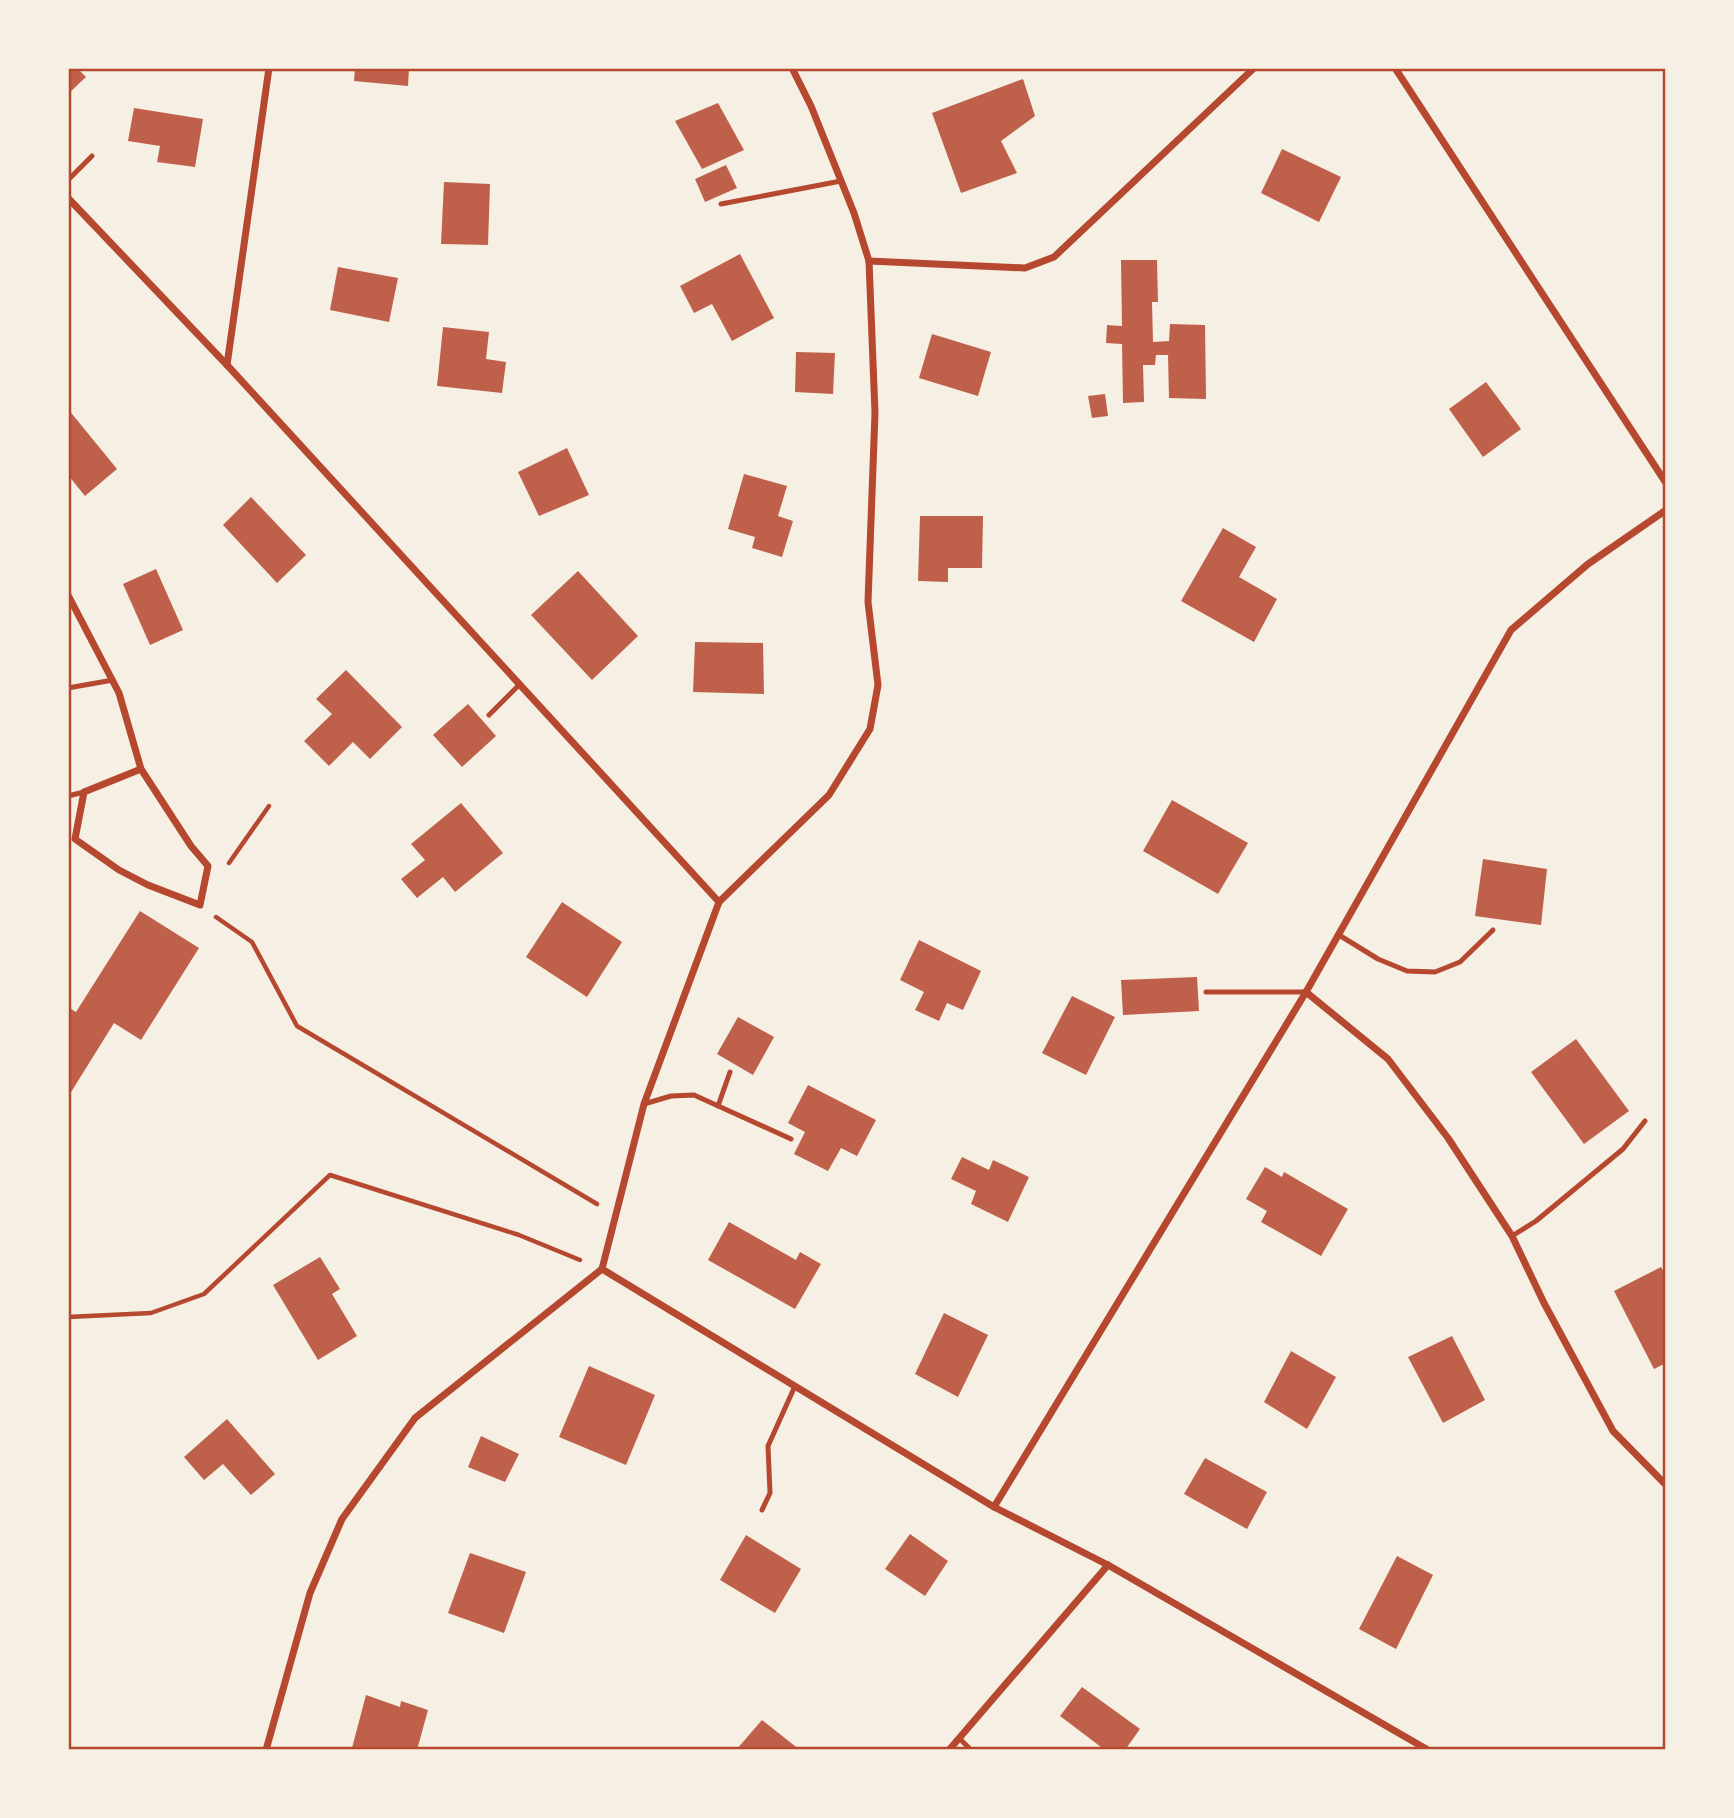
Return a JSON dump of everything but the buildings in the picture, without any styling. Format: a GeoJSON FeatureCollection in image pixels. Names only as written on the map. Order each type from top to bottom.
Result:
{"type":"FeatureCollection","features":[{"type":"Feature","properties":{"kind":"street"},"geometry":{"type":"LineString","coordinates":[[227,365],[269,68]]}},
{"type":"Feature","properties":{"kind":"street"},"geometry":{"type":"LineString","coordinates":[[266,1750],[310,1593],[342,1519],[415,1418],[602,1269],[644,1104],[719,902],[829,795],[870,729],[878,685],[868,602],[875,413],[869,261],[854,213],[811,106],[792,68]]}},
{"type":"Feature","properties":{"kind":"street"},"geometry":{"type":"LineString","coordinates":[[869,261],[1025,268],[1054,257],[1254,68]]}},
{"type":"Feature","properties":{"kind":"street"},"geometry":{"type":"LineString","coordinates":[[1395,68],[1666,483]]}},
{"type":"Feature","properties":{"kind":"street"},"geometry":{"type":"LineString","coordinates":[[68,198],[227,365],[719,902]]}},
{"type":"Feature","properties":{"kind":"street"},"geometry":{"type":"LineString","coordinates":[[994,1507],[1306,992],[1511,630],[1588,564],[1666,510]]}},
{"type":"Feature","properties":{"kind":"street"},"geometry":{"type":"LineString","coordinates":[[68,595],[119,693],[141,769],[191,846],[208,866],[200,905],[128,875],[75,839],[84,792],[141,769]]}},
{"type":"Feature","properties":{"kind":"street"},"geometry":{"type":"LineString","coordinates":[[1306,992],[1388,1059],[1448,1138],[1512,1236],[1544,1303],[1613,1432],[1666,1486]]}},
{"type":"Feature","properties":{"kind":"street"},"geometry":{"type":"LineString","coordinates":[[602,1269],[994,1507],[1108,1565],[1428,1750]]}},
{"type":"Feature","properties":{"kind":"street"},"geometry":{"type":"LineString","coordinates":[[948,1750],[1108,1565]]}},
{"type":"Feature","properties":{"kind":"lane"},"geometry":{"type":"LineString","coordinates":[[68,180],[92,156]]}},
{"type":"Feature","properties":{"kind":"lane"},"geometry":{"type":"LineString","coordinates":[[722,204],[841,181]]}},
{"type":"Feature","properties":{"kind":"lane"},"geometry":{"type":"LineString","coordinates":[[68,688],[113,680]]}},
{"type":"Feature","properties":{"kind":"lane"},"geometry":{"type":"LineString","coordinates":[[489,715],[520,684]]}},
{"type":"Feature","properties":{"kind":"lane"},"geometry":{"type":"LineString","coordinates":[[68,796],[84,792]]}},
{"type":"Feature","properties":{"kind":"lane"},"geometry":{"type":"LineString","coordinates":[[1339,935],[1378,959],[1407,971],[1435,972],[1460,962],[1493,930]]}},
{"type":"Feature","properties":{"kind":"lane"},"geometry":{"type":"LineString","coordinates":[[1206,992],[1306,992]]}},
{"type":"Feature","properties":{"kind":"lane"},"geometry":{"type":"LineString","coordinates":[[718,1106],[730,1072]]}},
{"type":"Feature","properties":{"kind":"lane"},"geometry":{"type":"LineString","coordinates":[[644,1104],[671,1096],[694,1095],[792,1139]]}},
{"type":"Feature","properties":{"kind":"lane"},"geometry":{"type":"LineString","coordinates":[[1512,1236],[1536,1221],[1623,1149],[1645,1121]]}},
{"type":"Feature","properties":{"kind":"lane"},"geometry":{"type":"LineString","coordinates":[[762,1510],[770,1493],[768,1446],[795,1387]]}},
{"type":"Feature","properties":{"kind":"lane"},"geometry":{"type":"LineString","coordinates":[[960,1738],[971,1750]]}},
{"type":"Feature","properties":{"kind":"path"},"geometry":{"type":"LineString","coordinates":[[223,872],[269,806]]}},
{"type":"Feature","properties":{"kind":"path"},"geometry":{"type":"LineString","coordinates":[[200,905],[252,942],[297,1026],[616,1215]]}},
{"type":"Feature","properties":{"kind":"path"},"geometry":{"type":"LineString","coordinates":[[68,1317],[151,1313],[204,1294],[330,1175],[519,1235],[602,1269]]}}]}
